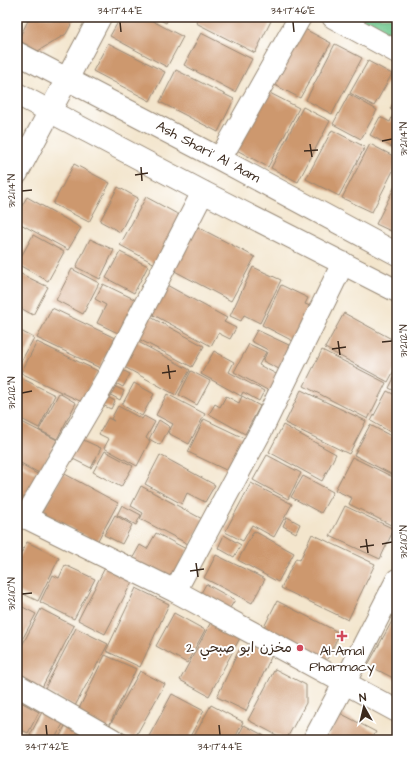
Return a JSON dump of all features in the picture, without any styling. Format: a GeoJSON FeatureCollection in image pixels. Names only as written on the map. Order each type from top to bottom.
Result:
{"type":"FeatureCollection","features":[{"type":"Feature","properties":{"kind":"street"},"geometry":{"type":"LineString","coordinates":[[17,173],[100,17]]}},
{"type":"Feature","properties":{"kind":"street"},"geometry":{"type":"LineString","coordinates":[[220,158],[300,17]]}},
{"type":"Feature","properties":{"kind":"street"},"geometry":{"type":"LineString","coordinates":[[333,17],[397,52]]}},
{"type":"Feature","properties":{"kind":"street","name":"Ash Shari' Al 'Aam"},"geometry":{"type":"LineString","coordinates":[[17,53],[220,158],[397,254]]}},
{"type":"Feature","properties":{"kind":"street"},"geometry":{"type":"LineString","coordinates":[[17,94],[203,192],[397,291]]}},
{"type":"Feature","properties":{"kind":"street"},"geometry":{"type":"LineString","coordinates":[[203,192],[110,373],[21,515],[175,591],[397,711]]}},
{"type":"Feature","properties":{"kind":"street"},"geometry":{"type":"LineString","coordinates":[[175,591],[262,429],[343,263]]}},
{"type":"Feature","properties":{"kind":"street"},"geometry":{"type":"LineString","coordinates":[[314,740],[397,580]]}},
{"type":"Feature","properties":{"kind":"street"},"geometry":{"type":"LineString","coordinates":[[17,685],[113,740]]}},
{"type":"Feature","properties":{"kind":"green space"},"geometry":{"type":"Polygon","coordinates":[[[348,17],[397,17],[397,41],[348,17]]]}},
{"type":"Feature","properties":{"kind":"building"},"geometry":{"type":"Polygon","coordinates":[[[17,17],[22,17],[17,26],[17,17]]]}},
{"type":"Feature","properties":{"kind":"building"},"geometry":{"type":"Polygon","coordinates":[[[30,17],[75,17],[66,34],[38,51],[18,40],[30,17]]]}},
{"type":"Feature","properties":{"kind":"building"},"geometry":{"type":"Polygon","coordinates":[[[121,17],[145,17],[183,37],[167,67],[110,36],[121,17]]]}},
{"type":"Feature","properties":{"kind":"building"},"geometry":{"type":"Polygon","coordinates":[[[154,17],[169,17],[166,23],[154,17]]]}},
{"type":"Feature","properties":{"kind":"building"},"geometry":{"type":"Polygon","coordinates":[[[199,17],[263,17],[271,21],[255,53],[196,23],[199,17]]]}},
{"type":"Feature","properties":{"kind":"building"},"geometry":{"type":"Polygon","coordinates":[[[299,26],[331,43],[300,98],[269,82],[299,26]]]}},
{"type":"Feature","properties":{"kind":"building"},"geometry":{"type":"Polygon","coordinates":[[[201,33],[252,59],[235,92],[184,65],[201,33]]]}},
{"type":"Feature","properties":{"kind":"building"},"geometry":{"type":"Polygon","coordinates":[[[108,43],[165,72],[150,101],[93,71],[108,43]]]}},
{"type":"Feature","properties":{"kind":"building"},"geometry":{"type":"Polygon","coordinates":[[[335,44],[362,58],[332,114],[306,100],[335,44]]]}},
{"type":"Feature","properties":{"kind":"building"},"geometry":{"type":"Polygon","coordinates":[[[368,61],[392,74],[374,106],[350,93],[368,61]]]}},
{"type":"Feature","properties":{"kind":"building"},"geometry":{"type":"Polygon","coordinates":[[[176,70],[234,99],[218,132],[160,102],[176,70]]]}},
{"type":"Feature","properties":{"kind":"building"},"geometry":{"type":"Polygon","coordinates":[[[264,90],[299,108],[268,167],[233,148],[264,90]]]}},
{"type":"Feature","properties":{"kind":"building"},"geometry":{"type":"Polygon","coordinates":[[[349,94],[377,110],[361,139],[333,124],[349,94]]]}},
{"type":"Feature","properties":{"kind":"building"},"geometry":{"type":"Polygon","coordinates":[[[397,97],[397,113],[390,109],[397,97]]]}},
{"type":"Feature","properties":{"kind":"building"},"geometry":{"type":"Polygon","coordinates":[[[303,107],[330,121],[298,182],[271,168],[303,107]]]}},
{"type":"Feature","properties":{"kind":"building"},"geometry":{"type":"Polygon","coordinates":[[[393,115],[397,117],[397,150],[370,135],[380,117],[390,122],[393,115]]]}},
{"type":"Feature","properties":{"kind":"building"},"geometry":{"type":"Polygon","coordinates":[[[332,130],[365,147],[339,196],[306,179],[332,130]]]}},
{"type":"Feature","properties":{"kind":"building"},"geometry":{"type":"Polygon","coordinates":[[[370,144],[397,158],[397,163],[372,212],[342,198],[370,144]]]}},
{"type":"Feature","properties":{"kind":"building"},"geometry":{"type":"Polygon","coordinates":[[[74,164],[110,183],[89,222],[53,204],[74,164]]]}},
{"type":"Feature","properties":{"kind":"building"},"geometry":{"type":"Polygon","coordinates":[[[397,182],[397,234],[376,224],[397,182]]]}},
{"type":"Feature","properties":{"kind":"building"},"geometry":{"type":"Polygon","coordinates":[[[118,187],[138,198],[120,232],[100,221],[118,187]]]}},
{"type":"Feature","properties":{"kind":"building"},"geometry":{"type":"Polygon","coordinates":[[[27,197],[81,228],[68,250],[17,222],[17,214],[27,197]]]}},
{"type":"Feature","properties":{"kind":"building"},"geometry":{"type":"Polygon","coordinates":[[[146,197],[183,217],[157,265],[120,245],[146,197]]]}},
{"type":"Feature","properties":{"kind":"building"},"geometry":{"type":"Polygon","coordinates":[[[190,223],[255,257],[231,301],[167,267],[190,223]]]}},
{"type":"Feature","properties":{"kind":"building"},"geometry":{"type":"Polygon","coordinates":[[[33,235],[64,252],[48,281],[17,264],[33,235]]]}},
{"type":"Feature","properties":{"kind":"building"},"geometry":{"type":"Polygon","coordinates":[[[90,239],[114,250],[100,279],[76,267],[90,239]]]}},
{"type":"Feature","properties":{"kind":"building"},"geometry":{"type":"Polygon","coordinates":[[[120,252],[148,266],[134,293],[106,278],[120,252]]]}},
{"type":"Feature","properties":{"kind":"building"},"geometry":{"type":"Polygon","coordinates":[[[253,267],[281,280],[260,323],[244,315],[241,321],[230,316],[253,267]]]}},
{"type":"Feature","properties":{"kind":"building"},"geometry":{"type":"Polygon","coordinates":[[[72,269],[99,283],[83,314],[56,300],[72,269]]]}},
{"type":"Feature","properties":{"kind":"building"},"geometry":{"type":"Polygon","coordinates":[[[17,272],[48,287],[33,315],[17,306],[17,272]]]}},
{"type":"Feature","properties":{"kind":"building"},"geometry":{"type":"Polygon","coordinates":[[[163,283],[227,318],[224,322],[236,328],[230,339],[218,333],[211,346],[148,312],[163,283]]]}},
{"type":"Feature","properties":{"kind":"building"},"geometry":{"type":"Polygon","coordinates":[[[103,284],[136,300],[120,334],[97,323],[106,305],[95,299],[103,284]]]}},
{"type":"Feature","properties":{"kind":"building"},"geometry":{"type":"Polygon","coordinates":[[[281,285],[308,298],[305,304],[310,306],[293,341],[262,325],[281,285]]]}},
{"type":"Feature","properties":{"kind":"building"},"geometry":{"type":"Polygon","coordinates":[[[52,308],[115,338],[100,368],[37,338],[52,308]]]}},
{"type":"Feature","properties":{"kind":"building"},"geometry":{"type":"Polygon","coordinates":[[[344,313],[397,342],[397,365],[388,382],[325,348],[344,313]]]}},
{"type":"Feature","properties":{"kind":"building"},"geometry":{"type":"Polygon","coordinates":[[[145,314],[204,346],[192,367],[133,336],[145,314]]]}},
{"type":"Feature","properties":{"kind":"building"},"geometry":{"type":"Polygon","coordinates":[[[17,329],[34,338],[18,367],[17,366],[17,329]]]}},
{"type":"Feature","properties":{"kind":"building"},"geometry":{"type":"Polygon","coordinates":[[[257,330],[291,346],[279,369],[263,361],[268,350],[251,341],[257,330]]]}},
{"type":"Feature","properties":{"kind":"building"},"geometry":{"type":"Polygon","coordinates":[[[131,338],[190,370],[176,395],[117,363],[131,338]]]}},
{"type":"Feature","properties":{"kind":"building"},"geometry":{"type":"Polygon","coordinates":[[[37,342],[98,371],[82,402],[21,373],[37,342]]]}},
{"type":"Feature","properties":{"kind":"building"},"geometry":{"type":"Polygon","coordinates":[[[249,344],[266,352],[259,365],[280,376],[271,392],[234,372],[249,344]]]}},
{"type":"Feature","properties":{"kind":"building"},"geometry":{"type":"Polygon","coordinates":[[[322,350],[386,383],[368,419],[304,386],[322,350]]]}},
{"type":"Feature","properties":{"kind":"building"},"geometry":{"type":"Polygon","coordinates":[[[214,351],[234,362],[229,372],[264,391],[259,401],[243,392],[241,396],[201,374],[214,351]]]}},
{"type":"Feature","properties":{"kind":"building"},"geometry":{"type":"Polygon","coordinates":[[[117,367],[130,374],[123,387],[110,380],[117,367]]]}},
{"type":"Feature","properties":{"kind":"building"},"geometry":{"type":"Polygon","coordinates":[[[191,371],[210,381],[197,405],[179,395],[191,371]]]}},
{"type":"Feature","properties":{"kind":"building"},"geometry":{"type":"Polygon","coordinates":[[[397,372],[397,392],[389,388],[397,372]]]}},
{"type":"Feature","properties":{"kind":"building"},"geometry":{"type":"Polygon","coordinates":[[[17,376],[55,395],[39,428],[17,417],[17,376]]]}},
{"type":"Feature","properties":{"kind":"building"},"geometry":{"type":"Polygon","coordinates":[[[134,383],[154,394],[142,416],[122,405],[134,383]]]}},
{"type":"Feature","properties":{"kind":"building"},"geometry":{"type":"Polygon","coordinates":[[[112,385],[124,391],[120,400],[107,393],[112,385]]]}},
{"type":"Feature","properties":{"kind":"building"},"geometry":{"type":"Polygon","coordinates":[[[301,390],[366,421],[349,454],[285,423],[301,390]]]}},
{"type":"Feature","properties":{"kind":"building"},"geometry":{"type":"Polygon","coordinates":[[[387,391],[397,396],[397,436],[371,421],[387,391]]]}},
{"type":"Feature","properties":{"kind":"building"},"geometry":{"type":"Polygon","coordinates":[[[59,393],[76,403],[57,439],[39,430],[59,393]]]}},
{"type":"Feature","properties":{"kind":"building"},"geometry":{"type":"Polygon","coordinates":[[[167,394],[205,414],[189,444],[168,433],[173,424],[156,415],[167,394]]]}},
{"type":"Feature","properties":{"kind":"building"},"geometry":{"type":"Polygon","coordinates":[[[103,395],[115,401],[111,409],[98,403],[103,395]]]}},
{"type":"Feature","properties":{"kind":"building"},"geometry":{"type":"Polygon","coordinates":[[[226,396],[239,403],[242,396],[260,406],[245,434],[209,414],[215,404],[220,407],[226,396]]]}},
{"type":"Feature","properties":{"kind":"building"},"geometry":{"type":"Polygon","coordinates":[[[118,406],[142,419],[144,416],[155,422],[146,438],[150,441],[137,466],[104,448],[109,439],[99,434],[108,418],[114,421],[111,419],[118,406]]]}},
{"type":"Feature","properties":{"kind":"building"},"geometry":{"type":"Polygon","coordinates":[[[204,419],[244,438],[228,471],[188,452],[204,419]]]}},
{"type":"Feature","properties":{"kind":"building"},"geometry":{"type":"Polygon","coordinates":[[[18,420],[57,440],[39,473],[17,461],[18,420]]]}},
{"type":"Feature","properties":{"kind":"building"},"geometry":{"type":"Polygon","coordinates":[[[159,420],[170,427],[160,445],[149,439],[159,420]]]}},
{"type":"Feature","properties":{"kind":"building"},"geometry":{"type":"Polygon","coordinates":[[[283,425],[336,454],[322,481],[269,452],[283,425]]]}},
{"type":"Feature","properties":{"kind":"building"},"geometry":{"type":"Polygon","coordinates":[[[370,425],[397,439],[397,477],[354,455],[370,425]]]}},
{"type":"Feature","properties":{"kind":"building"},"geometry":{"type":"Polygon","coordinates":[[[79,438],[101,448],[91,468],[69,457],[79,438]]]}},
{"type":"Feature","properties":{"kind":"building"},"geometry":{"type":"Polygon","coordinates":[[[105,451],[133,466],[121,487],[93,472],[105,451]]]}},
{"type":"Feature","properties":{"kind":"building"},"geometry":{"type":"Polygon","coordinates":[[[160,455],[215,485],[205,502],[187,493],[182,504],[145,484],[160,455]]]}},
{"type":"Feature","properties":{"kind":"building"},"geometry":{"type":"Polygon","coordinates":[[[267,455],[301,473],[288,499],[253,480],[267,455]]]}},
{"type":"Feature","properties":{"kind":"building"},"geometry":{"type":"Polygon","coordinates":[[[352,457],[397,479],[397,514],[391,525],[349,504],[352,498],[335,490],[352,457]]]}},
{"type":"Feature","properties":{"kind":"building"},"geometry":{"type":"Polygon","coordinates":[[[17,463],[45,478],[29,504],[17,505],[17,463]]]}},
{"type":"Feature","properties":{"kind":"building"},"geometry":{"type":"Polygon","coordinates":[[[63,473],[118,503],[97,542],[42,513],[63,473]]]}},
{"type":"Feature","properties":{"kind":"building"},"geometry":{"type":"Polygon","coordinates":[[[303,476],[333,492],[321,513],[291,497],[303,476]]]}},
{"type":"Feature","properties":{"kind":"building"},"geometry":{"type":"Polygon","coordinates":[[[251,483],[292,504],[274,537],[252,525],[243,541],[225,532],[251,483]]]}},
{"type":"Feature","properties":{"kind":"building"},"geometry":{"type":"Polygon","coordinates":[[[141,486],[204,520],[190,545],[140,519],[143,513],[131,506],[141,486]]]}},
{"type":"Feature","properties":{"kind":"building"},"geometry":{"type":"Polygon","coordinates":[[[122,505],[141,515],[136,525],[117,515],[122,505]]]}},
{"type":"Feature","properties":{"kind":"building"},"geometry":{"type":"Polygon","coordinates":[[[345,506],[394,529],[380,559],[330,536],[345,506]]]}},
{"type":"Feature","properties":{"kind":"building"},"geometry":{"type":"Polygon","coordinates":[[[115,515],[132,525],[122,544],[104,535],[115,515]]]}},
{"type":"Feature","properties":{"kind":"building"},"geometry":{"type":"Polygon","coordinates":[[[287,517],[300,524],[296,533],[283,526],[287,517]]]}},
{"type":"Feature","properties":{"kind":"building"},"geometry":{"type":"Polygon","coordinates":[[[254,531],[294,553],[278,582],[238,560],[254,531]]]}},
{"type":"Feature","properties":{"kind":"building"},"geometry":{"type":"Polygon","coordinates":[[[156,533],[188,550],[171,583],[131,561],[140,545],[147,549],[156,533]]]}},
{"type":"Feature","properties":{"kind":"building"},"geometry":{"type":"Polygon","coordinates":[[[312,534],[375,564],[348,620],[281,588],[296,558],[300,560],[312,534]]]}},
{"type":"Feature","properties":{"kind":"building"},"geometry":{"type":"Polygon","coordinates":[[[224,535],[241,545],[234,557],[218,548],[224,535]]]}},
{"type":"Feature","properties":{"kind":"building"},"geometry":{"type":"Polygon","coordinates":[[[27,542],[59,558],[38,601],[17,591],[17,561],[27,542]]]}},
{"type":"Feature","properties":{"kind":"building"},"geometry":{"type":"Polygon","coordinates":[[[216,555],[265,579],[252,603],[204,578],[216,555]]]}},
{"type":"Feature","properties":{"kind":"building"},"geometry":{"type":"Polygon","coordinates":[[[108,562],[135,576],[105,634],[78,620],[108,562]]]}},
{"type":"Feature","properties":{"kind":"building"},"geometry":{"type":"Polygon","coordinates":[[[65,565],[95,579],[74,619],[40,602],[53,575],[59,578],[65,565]]]}},
{"type":"Feature","properties":{"kind":"building"},"geometry":{"type":"Polygon","coordinates":[[[206,584],[235,600],[228,611],[200,595],[206,584]]]}},
{"type":"Feature","properties":{"kind":"building"},"geometry":{"type":"Polygon","coordinates":[[[136,588],[169,604],[140,667],[106,651],[136,588]]]}},
{"type":"Feature","properties":{"kind":"building"},"geometry":{"type":"Polygon","coordinates":[[[277,601],[340,633],[325,663],[262,631],[277,601]]]}},
{"type":"Feature","properties":{"kind":"building"},"geometry":{"type":"Polygon","coordinates":[[[17,604],[36,614],[17,649],[17,604]]]}},
{"type":"Feature","properties":{"kind":"building"},"geometry":{"type":"Polygon","coordinates":[[[41,609],[74,626],[39,693],[17,681],[17,655],[41,609]]]}},
{"type":"Feature","properties":{"kind":"building"},"geometry":{"type":"Polygon","coordinates":[[[397,612],[397,680],[368,665],[397,612]]]}},
{"type":"Feature","properties":{"kind":"building"},"geometry":{"type":"Polygon","coordinates":[[[174,613],[205,630],[187,663],[156,646],[174,613]]]}},
{"type":"Feature","properties":{"kind":"building"},"geometry":{"type":"Polygon","coordinates":[[[212,620],[241,636],[209,696],[180,680],[212,620]]]}},
{"type":"Feature","properties":{"kind":"building"},"geometry":{"type":"Polygon","coordinates":[[[76,628],[108,644],[75,706],[44,690],[76,628]]]}},
{"type":"Feature","properties":{"kind":"building"},"geometry":{"type":"Polygon","coordinates":[[[250,645],[272,655],[246,711],[217,697],[239,650],[246,653],[250,645]]]}},
{"type":"Feature","properties":{"kind":"building"},"geometry":{"type":"Polygon","coordinates":[[[105,655],[136,669],[106,732],[75,717],[105,655]]]}},
{"type":"Feature","properties":{"kind":"building"},"geometry":{"type":"Polygon","coordinates":[[[275,669],[306,685],[306,703],[286,740],[248,720],[275,669]]]}},
{"type":"Feature","properties":{"kind":"building"},"geometry":{"type":"Polygon","coordinates":[[[140,671],[165,684],[134,739],[110,725],[140,671]]]}},
{"type":"Feature","properties":{"kind":"building"},"geometry":{"type":"Polygon","coordinates":[[[172,694],[204,711],[188,740],[147,740],[172,694]]]}},
{"type":"Feature","properties":{"kind":"building"},"geometry":{"type":"Polygon","coordinates":[[[19,701],[39,712],[28,733],[17,728],[17,710],[19,701]]]}},
{"type":"Feature","properties":{"kind":"building"},"geometry":{"type":"Polygon","coordinates":[[[211,705],[243,722],[234,740],[192,740],[211,705]]]}},
{"type":"Feature","properties":{"kind":"building"},"geometry":{"type":"Polygon","coordinates":[[[42,712],[63,724],[54,740],[40,740],[30,735],[42,712]]]}},
{"type":"Feature","properties":{"kind":"building"},"geometry":{"type":"Polygon","coordinates":[[[340,713],[376,732],[371,740],[326,740],[340,713]]]}},
{"type":"Feature","properties":{"kind":"building"},"geometry":{"type":"Polygon","coordinates":[[[244,725],[272,740],[236,740],[244,725]]]}},
{"type":"Feature","properties":{"kind":"building"},"geometry":{"type":"Polygon","coordinates":[[[65,726],[90,740],[58,740],[65,726]]]}},
{"type":"Feature","properties":{"kind":"place","name":"Al-Amal Pharmacy"},"geometry":{"type":"Point","coordinates":[342,636]}},
{"type":"Feature","properties":{"kind":"place","name":"مخزن ابو صبحي 2"},"geometry":{"type":"Point","coordinates":[300,648]}}]}
